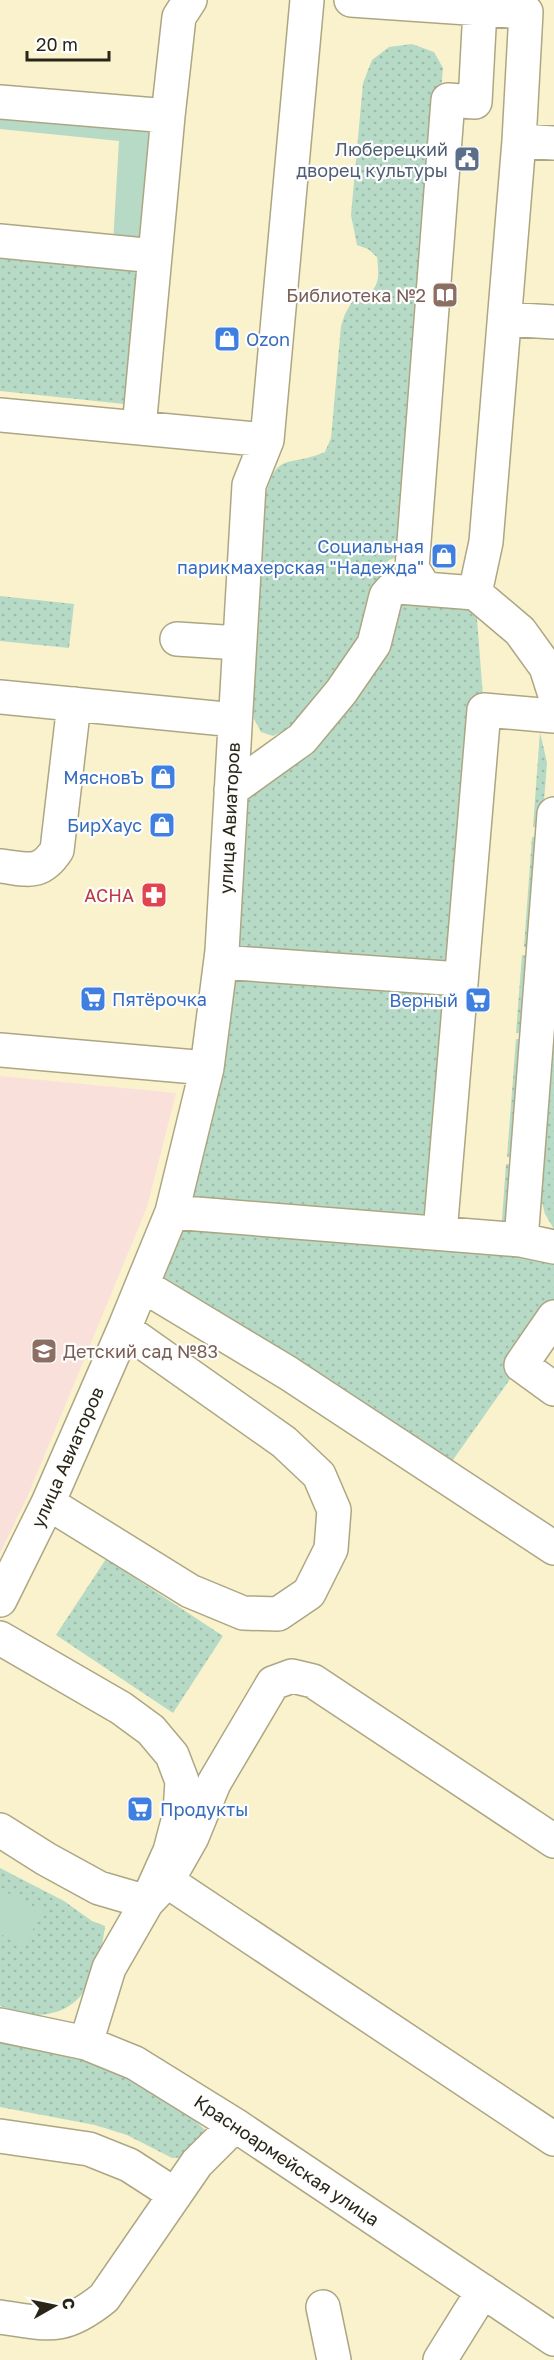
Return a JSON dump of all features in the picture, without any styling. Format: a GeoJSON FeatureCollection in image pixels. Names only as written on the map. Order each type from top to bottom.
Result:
{"type":"FeatureCollection","features":[{"type":"Feature","properties":{"kind":"street"},"geometry":{"type":"LineString","coordinates":[[139,428],[179,17],[190,0]]}},
{"type":"Feature","properties":{"kind":"street","name":"улица Авиаторов"},"geometry":{"type":"LineString","coordinates":[[0,1600],[48,1503],[172,1212],[207,1068],[221,962],[249,485],[267,440],[307,0]]}},
{"type":"Feature","properties":{"kind":"street"},"geometry":{"type":"LineString","coordinates":[[351,0],[526,12],[519,141],[486,542],[475,593]]}},
{"type":"Feature","properties":{"kind":"street"},"geometry":{"type":"LineString","coordinates":[[425,589],[412,568],[448,100],[475,102],[480,9]]}},
{"type":"Feature","properties":{"kind":"street"},"geometry":{"type":"LineString","coordinates":[[0,102],[168,116]]}},
{"type":"Feature","properties":{"kind":"street"},"geometry":{"type":"LineString","coordinates":[[519,141],[554,143]]}},
{"type":"Feature","properties":{"kind":"street"},"geometry":{"type":"LineString","coordinates":[[0,241],[155,256]]}},
{"type":"Feature","properties":{"kind":"street"},"geometry":{"type":"LineString","coordinates":[[504,319],[554,322]]}},
{"type":"Feature","properties":{"kind":"street"},"geometry":{"type":"LineString","coordinates":[[0,415],[267,440]]}},
{"type":"Feature","properties":{"kind":"street"},"geometry":{"type":"LineString","coordinates":[[231,790],[302,739],[341,692],[374,644],[386,596],[399,587],[475,593],[520,632],[546,667],[554,692]]}},
{"type":"Feature","properties":{"kind":"street"},"geometry":{"type":"LineString","coordinates":[[177,639],[239,643]]}},
{"type":"Feature","properties":{"kind":"street"},"geometry":{"type":"LineString","coordinates":[[0,697],[235,720]]}},
{"type":"Feature","properties":{"kind":"street"},"geometry":{"type":"LineString","coordinates":[[0,866],[32,869],[48,864],[57,850],[74,704]]}},
{"type":"Feature","properties":{"kind":"street"},"geometry":{"type":"LineString","coordinates":[[429,1238],[460,979],[484,710],[554,716]]}},
{"type":"Feature","properties":{"kind":"street"},"geometry":{"type":"LineString","coordinates":[[521,1240],[547,1014],[554,814]]}},
{"type":"Feature","properties":{"kind":"street"},"geometry":{"type":"LineString","coordinates":[[221,962],[460,979]]}},
{"type":"Feature","properties":{"kind":"street"},"geometry":{"type":"LineString","coordinates":[[0,1050],[207,1068]]}},
{"type":"Feature","properties":{"kind":"street"},"geometry":{"type":"LineString","coordinates":[[172,1212],[429,1238],[521,1240],[554,1247]]}},
{"type":"Feature","properties":{"kind":"street"},"geometry":{"type":"LineString","coordinates":[[142,1285],[288,1373],[554,1548]]}},
{"type":"Feature","properties":{"kind":"street"},"geometry":{"type":"LineString","coordinates":[[554,1317],[521,1365],[554,1389]]}},
{"type":"Feature","properties":{"kind":"street"},"geometry":{"type":"LineString","coordinates":[[48,1503],[190,1591],[243,1613],[278,1614],[309,1593],[331,1549],[334,1510],[319,1475],[284,1442],[124,1329]]}},
{"type":"Feature","properties":{"kind":"street"},"geometry":{"type":"LineString","coordinates":[[0,1638],[122,1708],[151,1730],[172,1755],[182,1781],[180,1813],[157,1891]]}},
{"type":"Feature","properties":{"kind":"street"},"geometry":{"type":"LineString","coordinates":[[86,2043],[109,1968],[192,1837],[214,1783],[273,1683],[292,1676],[313,1681],[554,1841]]}},
{"type":"Feature","properties":{"kind":"street"},"geometry":{"type":"LineString","coordinates":[[0,1830],[99,1888],[157,1891],[554,2139]]}},
{"type":"Feature","properties":{"kind":"street","name":"Красноармейская улица"},"geometry":{"type":"LineString","coordinates":[[0,2025],[86,2043],[135,2063],[235,2125],[554,2339]]}},
{"type":"Feature","properties":{"kind":"street"},"geometry":{"type":"LineString","coordinates":[[0,2317],[57,2324],[83,2315],[104,2298],[121,2277],[174,2194],[197,2163],[235,2125]]}},
{"type":"Feature","properties":{"kind":"street"},"geometry":{"type":"LineString","coordinates":[[0,2136],[89,2148],[129,2164],[174,2194]]}},
{"type":"Feature","properties":{"kind":"street"},"geometry":{"type":"LineString","coordinates":[[440,2360],[483,2291]]}},
{"type":"Feature","properties":{"kind":"street"},"geometry":{"type":"LineString","coordinates":[[323,2307],[334,2360]]}},
{"type":"Feature","properties":{"kind":"shaded area","name":"Детский сад №83"},"geometry":{"type":"Polygon","coordinates":[[[0,1076],[176,1093],[147,1207],[28,1495],[0,1553],[0,1076]]]}},
{"type":"Feature","properties":{"kind":"green space"},"geometry":{"type":"Polygon","coordinates":[[[412,44],[434,52],[443,68],[400,556],[389,560],[382,571],[370,610],[354,646],[292,727],[273,736],[261,732],[254,719],[251,693],[264,503],[268,486],[278,468],[291,461],[325,452],[331,438],[341,326],[353,300],[373,290],[378,279],[377,257],[368,249],[357,245],[351,215],[363,83],[372,60],[389,47],[412,44]]]}},
{"type":"Feature","properties":{"kind":"green space"},"geometry":{"type":"Polygon","coordinates":[[[0,111],[153,126],[142,246],[113,243],[119,141],[0,129],[0,111]]]}},
{"type":"Feature","properties":{"kind":"green space"},"geometry":{"type":"Polygon","coordinates":[[[0,255],[146,270],[134,405],[0,391],[0,255]]]}},
{"type":"Feature","properties":{"kind":"green space"},"geometry":{"type":"Polygon","coordinates":[[[475,593],[484,710],[440,1233],[554,1247],[554,1317],[443,1474],[142,1285],[172,1212],[231,790],[302,739],[386,596],[475,593]]]}},
{"type":"Feature","properties":{"kind":"green space"},"geometry":{"type":"Polygon","coordinates":[[[0,596],[74,604],[69,648],[0,641],[0,596]]]}},
{"type":"Feature","properties":{"kind":"green space"},"geometry":{"type":"Polygon","coordinates":[[[540,732],[547,763],[542,827],[533,827],[540,732]]]}},
{"type":"Feature","properties":{"kind":"green space"},"geometry":{"type":"Polygon","coordinates":[[[532,837],[541,837],[533,947],[524,947],[532,837]]]}},
{"type":"Feature","properties":{"kind":"green space"},"geometry":{"type":"Polygon","coordinates":[[[522,955],[532,956],[527,1034],[516,1033],[522,955]]]}},
{"type":"Feature","properties":{"kind":"green space"},"geometry":{"type":"Polygon","coordinates":[[[516,1039],[526,1040],[518,1158],[507,1157],[516,1039]]]}},
{"type":"Feature","properties":{"kind":"green space"},"geometry":{"type":"Polygon","coordinates":[[[554,1040],[554,1229],[545,1214],[541,1198],[554,1040]]]}},
{"type":"Feature","properties":{"kind":"green space"},"geometry":{"type":"Polygon","coordinates":[[[506,1164],[517,1165],[513,1225],[501,1234],[506,1164]]]}},
{"type":"Feature","properties":{"kind":"green space"},"geometry":{"type":"Polygon","coordinates":[[[106,1559],[223,1636],[173,1713],[56,1635],[106,1559]]]}},
{"type":"Feature","properties":{"kind":"green space"},"geometry":{"type":"Polygon","coordinates":[[[0,1868],[64,1901],[92,1921],[105,1926],[99,1960],[93,1975],[77,2000],[65,2008],[50,2014],[31,2015],[0,2006],[0,1868]]]}},
{"type":"Feature","properties":{"kind":"green space"},"geometry":{"type":"Polygon","coordinates":[[[0,1889],[42,1911],[25,1946],[0,1934],[0,1889]]]}},
{"type":"Feature","properties":{"kind":"green space"},"geometry":{"type":"Polygon","coordinates":[[[0,2040],[81,2059],[146,2088],[179,2108],[204,2129],[202,2146],[189,2157],[172,2158],[127,2135],[95,2125],[0,2107],[0,2040]]]}},
{"type":"Feature","properties":{"kind":"place","name":"Люберецкий дворец культуры"},"geometry":{"type":"Point","coordinates":[467,159]}},
{"type":"Feature","properties":{"kind":"place","name":"Библиотека №2"},"geometry":{"type":"Point","coordinates":[445,295]}},
{"type":"Feature","properties":{"kind":"place","name":"Ozon"},"geometry":{"type":"Point","coordinates":[227,339]}},
{"type":"Feature","properties":{"kind":"place","name":"Социальная парикмахерская \"Надежда\""},"geometry":{"type":"Point","coordinates":[444,556]}},
{"type":"Feature","properties":{"kind":"place","name":"МясновЪ"},"geometry":{"type":"Point","coordinates":[163,777]}},
{"type":"Feature","properties":{"kind":"place","name":"БирХаус"},"geometry":{"type":"Point","coordinates":[162,825]}},
{"type":"Feature","properties":{"kind":"place","name":"АСНА"},"geometry":{"type":"Point","coordinates":[154,895]}},
{"type":"Feature","properties":{"kind":"place","name":"Пятёрочка"},"geometry":{"type":"Point","coordinates":[93,999]}},
{"type":"Feature","properties":{"kind":"place","name":"Верный"},"geometry":{"type":"Point","coordinates":[478,1000]}},
{"type":"Feature","properties":{"kind":"place","name":"Детский сад №83"},"geometry":{"type":"Point","coordinates":[44,1351]}},
{"type":"Feature","properties":{"kind":"place","name":"Продукты"},"geometry":{"type":"Point","coordinates":[140,1809]}}]}
